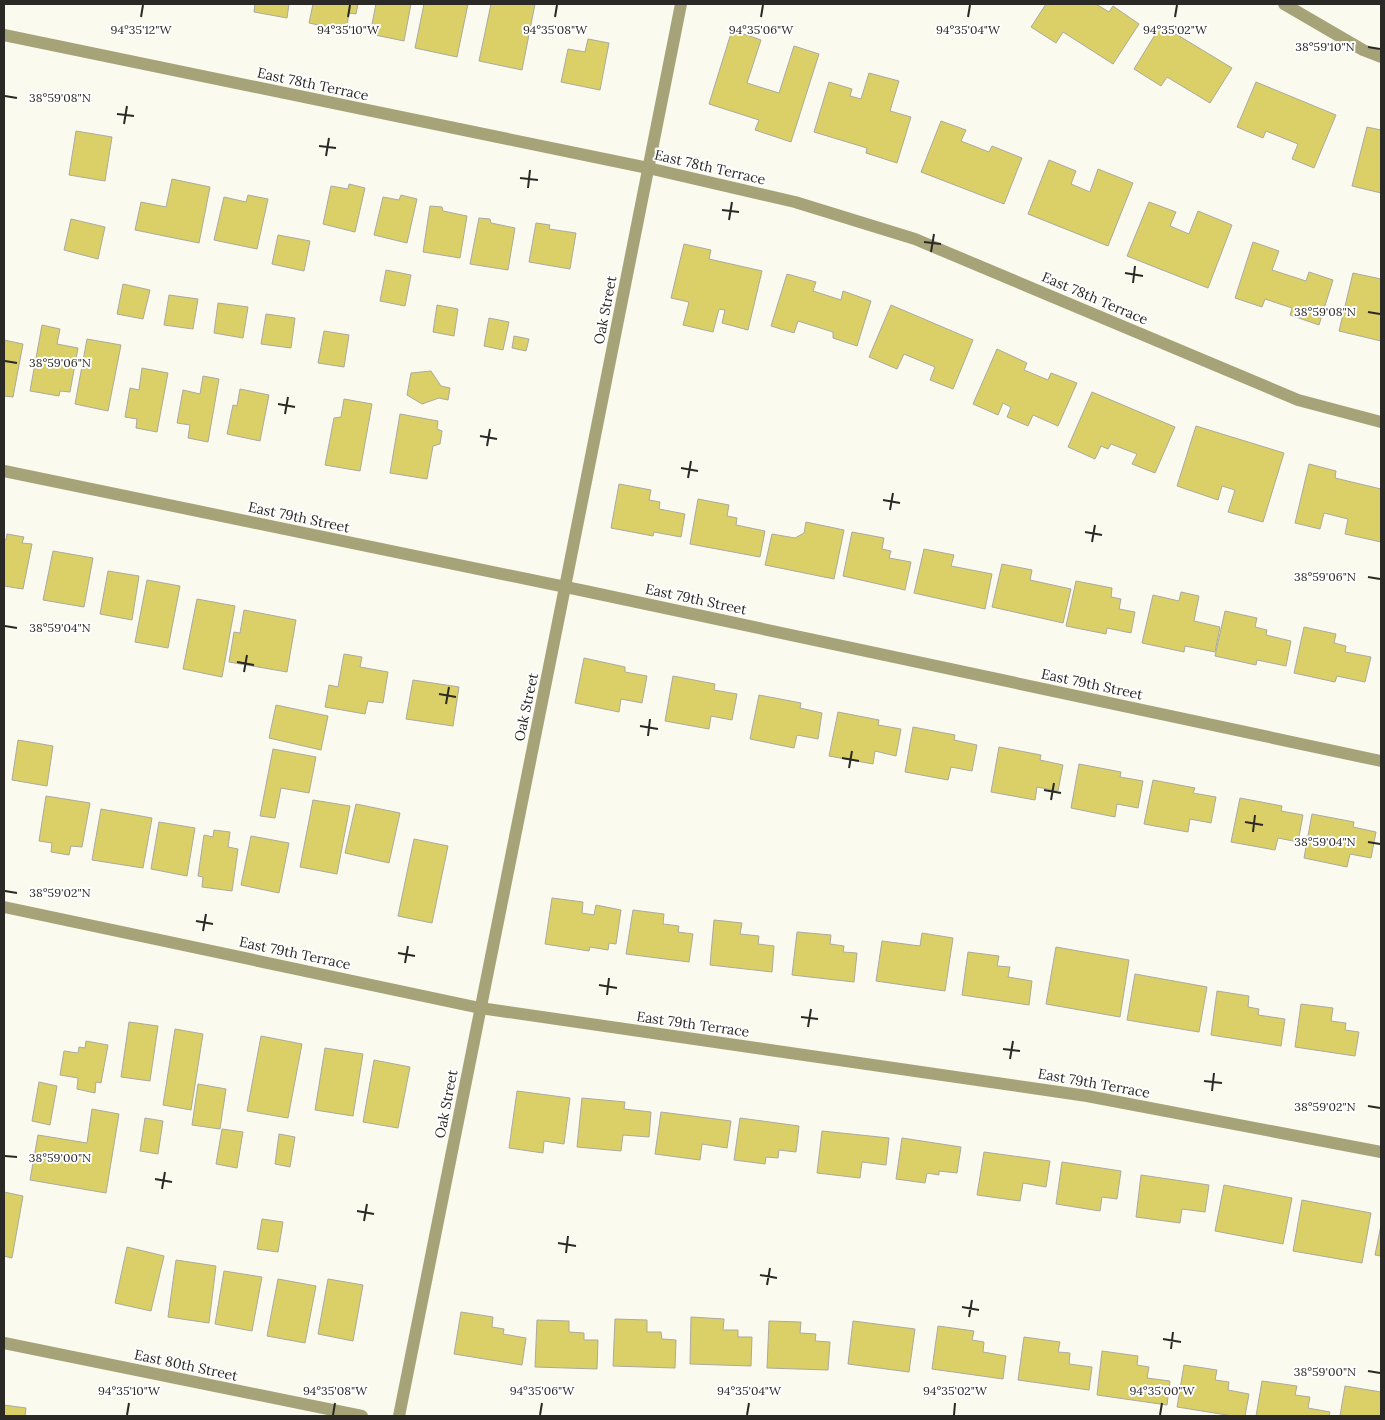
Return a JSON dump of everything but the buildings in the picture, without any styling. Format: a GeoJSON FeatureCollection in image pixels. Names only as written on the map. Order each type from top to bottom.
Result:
{"type":"FeatureCollection","features":[{"type":"Feature","properties":{"kind":"street","name":"Oak Street"},"geometry":{"type":"LineString","coordinates":[[399,1416],[566,587],[680,4]]}},
{"type":"Feature","properties":{"kind":"street"},"geometry":{"type":"LineString","coordinates":[[1284,4],[1363,50],[1381,56]]}},
{"type":"Feature","properties":{"kind":"street","name":"East 78th Terrace"},"geometry":{"type":"LineString","coordinates":[[4,35],[648,168],[796,202],[914,239],[1298,400],[1381,422]]}},
{"type":"Feature","properties":{"kind":"street","name":"East 79th Street"},"geometry":{"type":"LineString","coordinates":[[4,471],[566,587],[1381,761]]}},
{"type":"Feature","properties":{"kind":"street","name":"East 79th Terrace"},"geometry":{"type":"LineString","coordinates":[[4,907],[480,1008],[1087,1096],[1381,1152]]}},
{"type":"Feature","properties":{"kind":"street","name":"East 80th Street"},"geometry":{"type":"LineString","coordinates":[[4,1343],[362,1416]]}}]}
